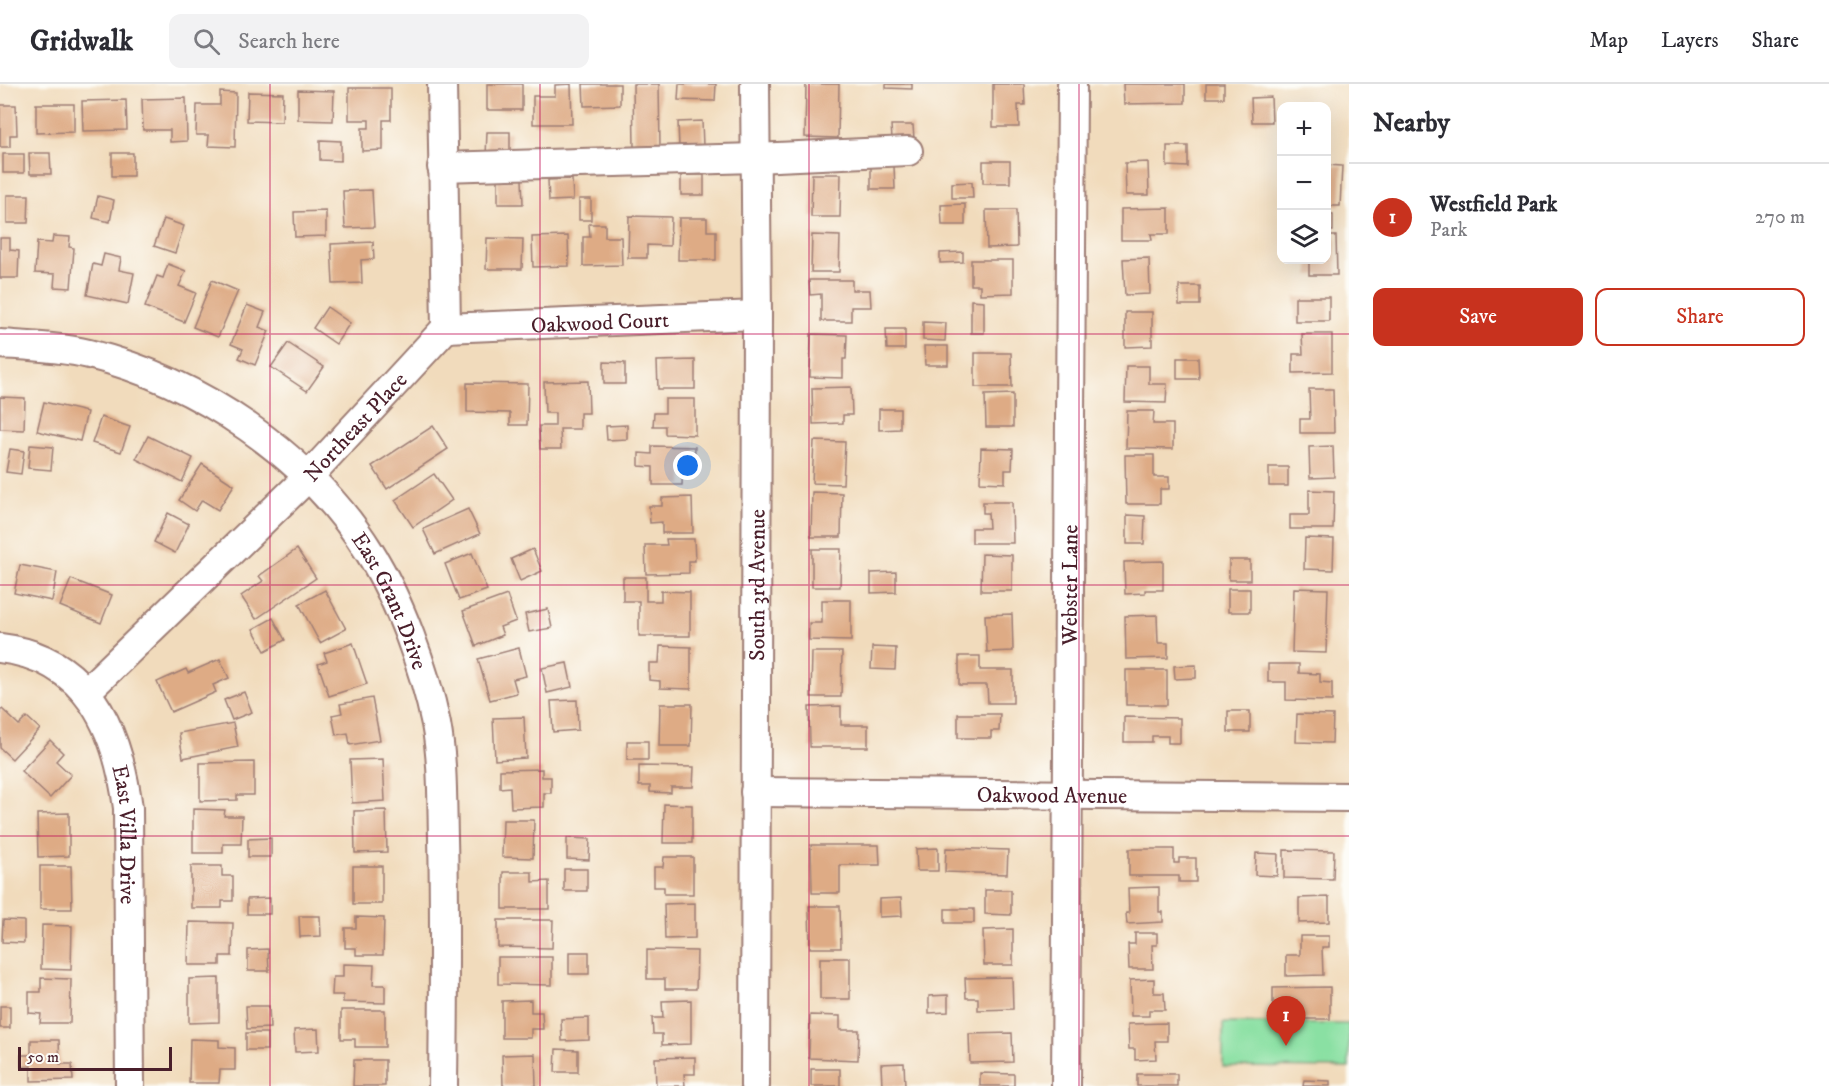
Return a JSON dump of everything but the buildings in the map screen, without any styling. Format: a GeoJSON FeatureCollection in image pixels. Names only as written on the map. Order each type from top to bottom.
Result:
{"type":"FeatureCollection","features":[{"type":"Feature","properties":{"kind":"street"},"geometry":{"type":"LineString","coordinates":[[442,84],[446,328]]}},
{"type":"Feature","properties":{"kind":"street","name":"South 3rd Avenue"},"geometry":{"type":"LineString","coordinates":[[755,84],[757,315],[755,1086]]}},
{"type":"Feature","properties":{"kind":"street","name":"Webster Lane"},"geometry":{"type":"LineString","coordinates":[[1066,1086],[1072,84]]}},
{"type":"Feature","properties":{"kind":"street"},"geometry":{"type":"LineString","coordinates":[[442,167],[908,151]]}},
{"type":"Feature","properties":{"kind":"street","name":"Oakwood Court"},"geometry":{"type":"LineString","coordinates":[[446,328],[757,315]]}},
{"type":"Feature","properties":{"kind":"street","name":"Northeast Place"},"geometry":{"type":"LineString","coordinates":[[86,692],[309,476],[446,328]]}},
{"type":"Feature","properties":{"kind":"street","name":"East Grant Drive"},"geometry":{"type":"LineString","coordinates":[[0,344],[87,354],[139,369],[199,395],[258,435],[309,476],[370,553],[400,609],[423,676],[436,724],[441,768],[445,899],[443,1086]]}},
{"type":"Feature","properties":{"kind":"street","name":"East Villa Drive"},"geometry":{"type":"LineString","coordinates":[[0,648],[18,650],[42,660],[68,674],[86,692],[106,723],[124,776],[128,808],[130,1086]]}},
{"type":"Feature","properties":{"kind":"street","name":"Oakwood Avenue"},"geometry":{"type":"LineString","coordinates":[[754,792],[1349,797]]}},
{"type":"Feature","properties":{"kind":"green space"},"geometry":{"type":"Polygon","coordinates":[[[1223,1023],[1349,1024],[1349,1068],[1223,1067],[1223,1023]]]}},
{"type":"Feature","properties":{"kind":"place","name":"Westfield Park"},"geometry":{"type":"Point","coordinates":[1286,1046]}}]}
